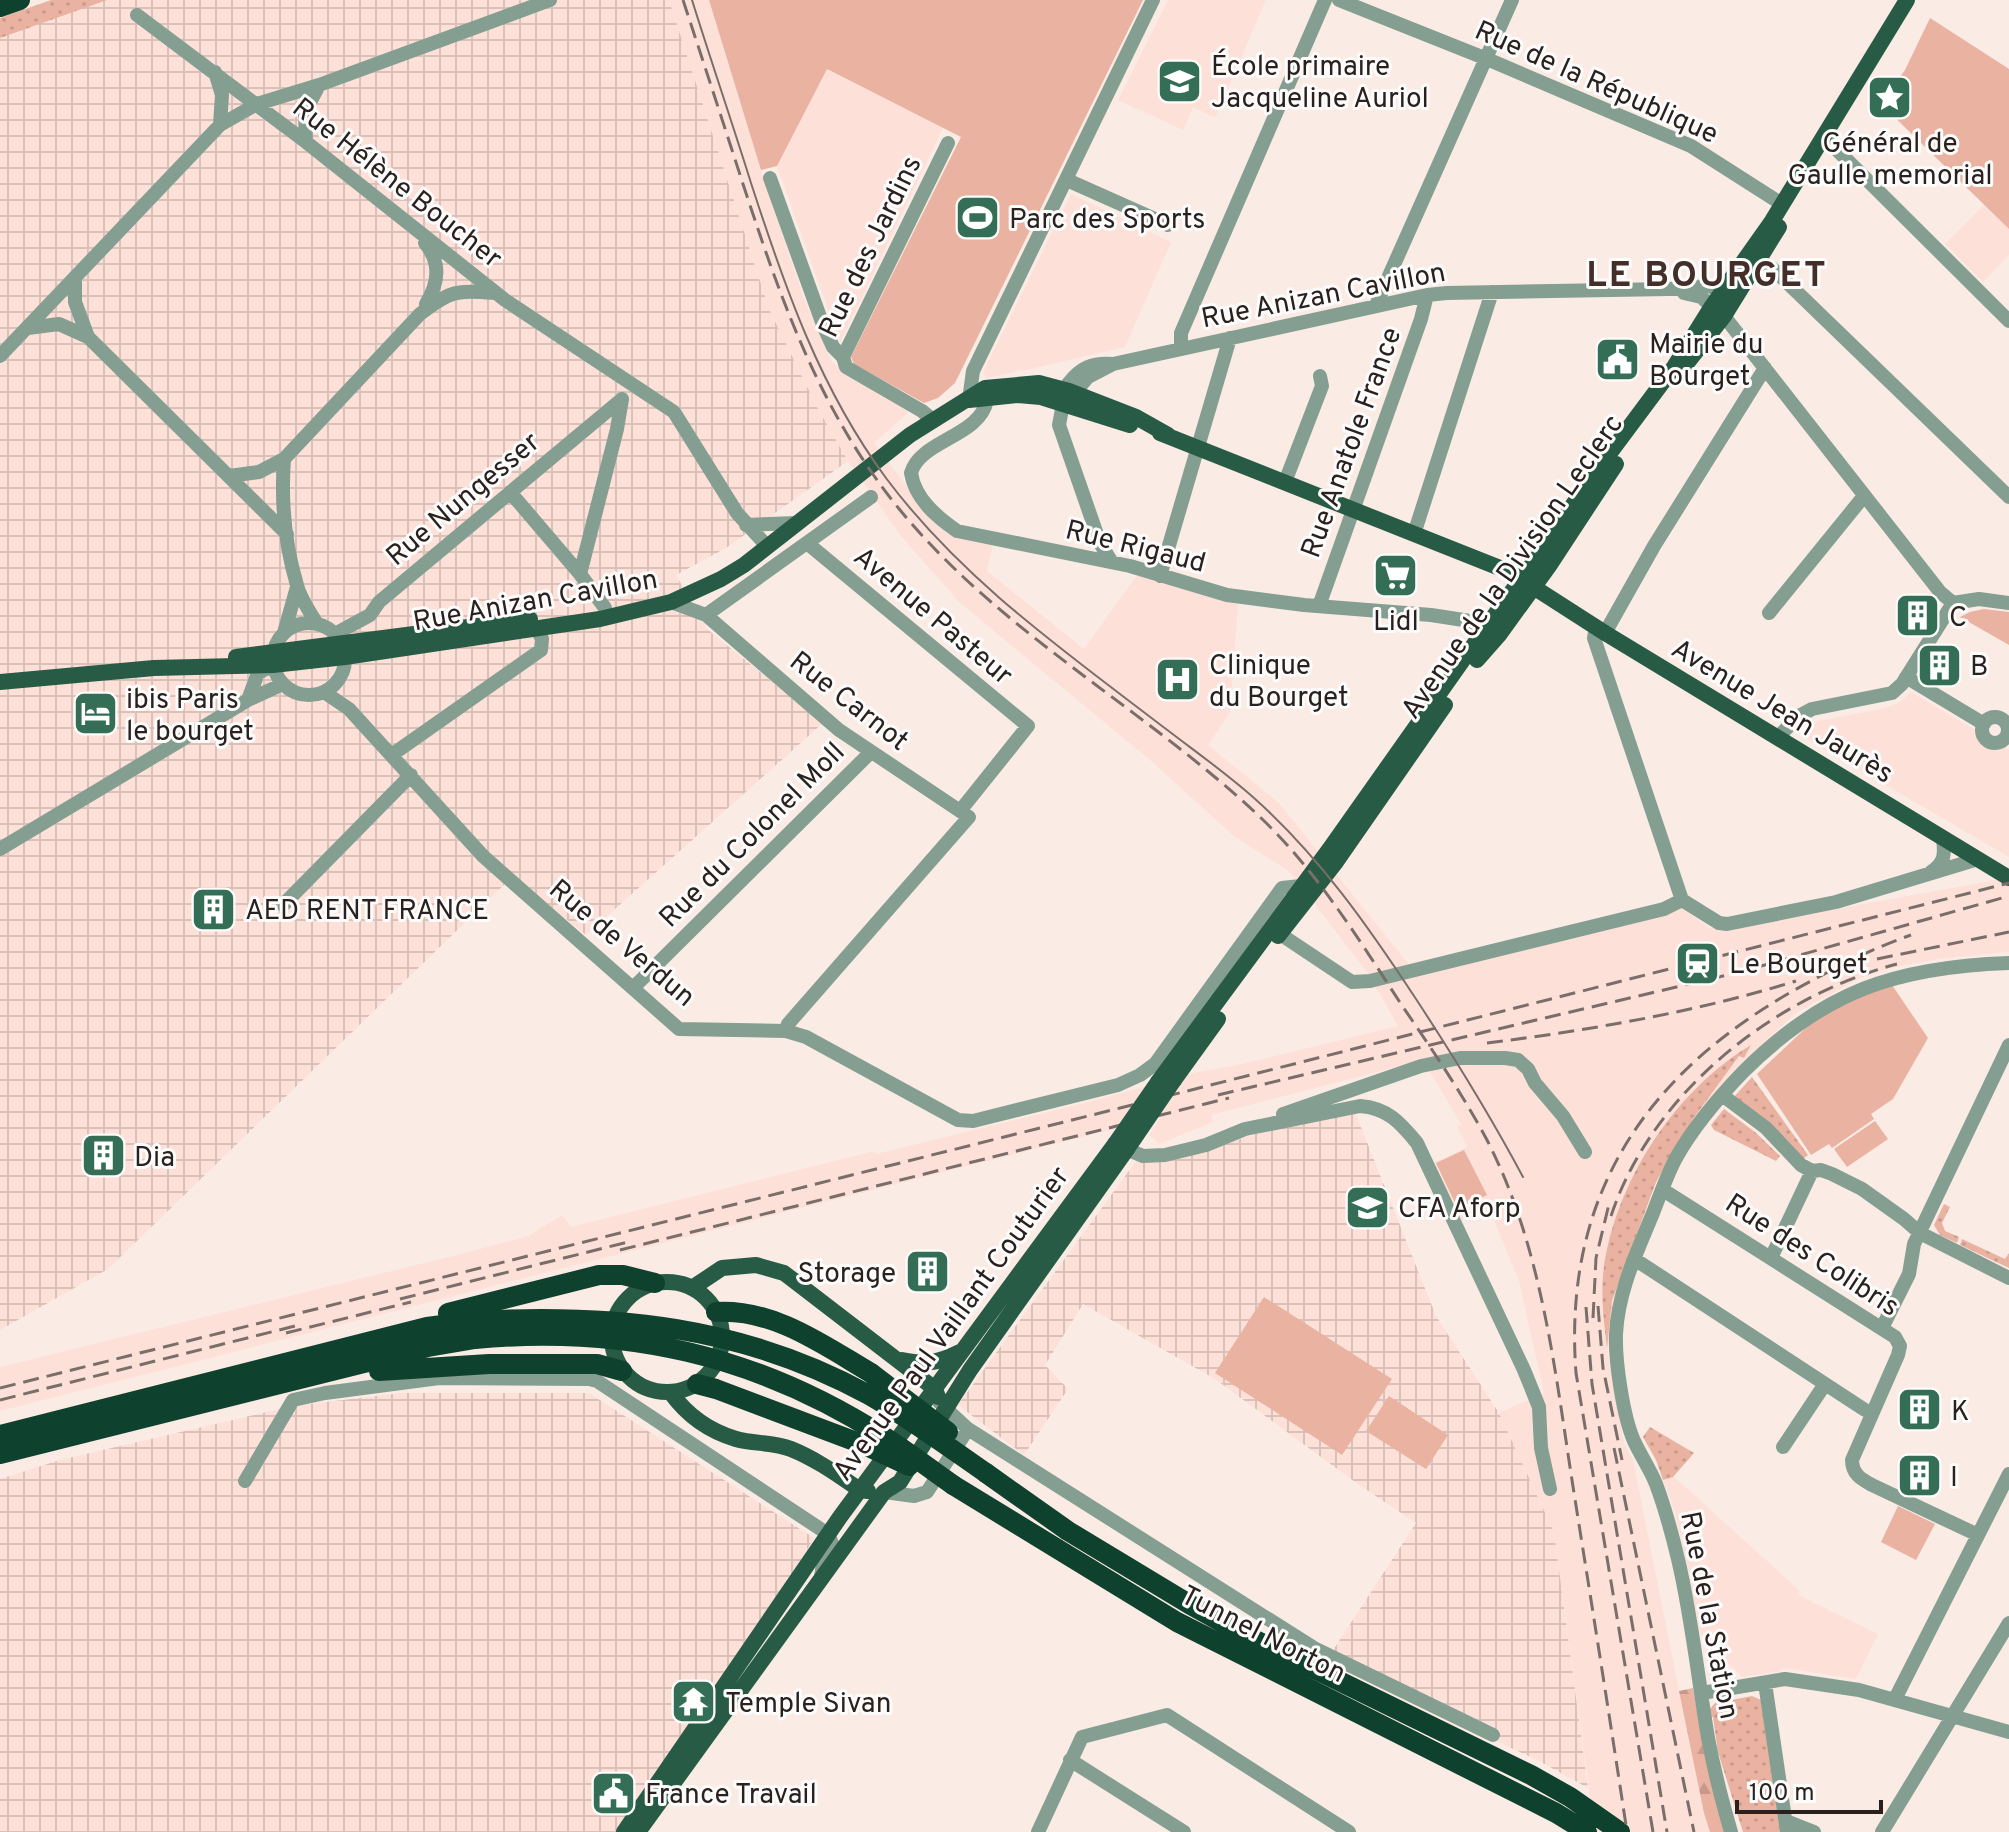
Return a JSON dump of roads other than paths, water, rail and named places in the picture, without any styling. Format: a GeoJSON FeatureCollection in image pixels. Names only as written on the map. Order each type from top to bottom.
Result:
{"type":"FeatureCollection","features":[{"type":"Feature","properties":{"kind":"highway"},"geometry":{"type":"LineString","coordinates":[[0,7],[20,0]]}},
{"type":"Feature","properties":{"kind":"highway"},"geometry":{"type":"LineString","coordinates":[[427,1327],[431,1317],[599,1275],[623,1275],[655,1283]]}},
{"type":"Feature","properties":{"kind":"highway"},"geometry":{"type":"LineString","coordinates":[[716,1312],[731,1311],[767,1319],[805,1335],[871,1373],[963,1443],[986,1473]]}},
{"type":"Feature","properties":{"kind":"highway"},"geometry":{"type":"LineString","coordinates":[[0,1454],[350,1368],[428,1347],[474,1330],[542,1317],[584,1318],[677,1328],[719,1337],[810,1368],[867,1395],[986,1473]]}},
{"type":"Feature","properties":{"kind":"highway"},"geometry":{"type":"LineString","coordinates":[[0,1435],[427,1327],[631,1339],[724,1360],[797,1389],[851,1417],[885,1436],[953,1485]]}},
{"type":"Feature","properties":{"kind":"highway"},"geometry":{"type":"LineString","coordinates":[[350,1368],[357,1374],[397,1368],[489,1364],[597,1364],[622,1371]]}},
{"type":"Feature","properties":{"kind":"highway"},"geometry":{"type":"LineString","coordinates":[[697,1384],[839,1434],[894,1458],[931,1479],[953,1485]]}},
{"type":"Feature","properties":{"kind":"highway"},"geometry":{"type":"LineString","coordinates":[[0,1425],[24,1428]]}},
{"type":"Feature","properties":{"kind":"highway","name":"Tunnel Norton"},"geometry":{"type":"LineString","coordinates":[[986,1473],[1068,1531],[1189,1604],[1245,1635],[1531,1775],[1570,1797],[1620,1832]]}},
{"type":"Feature","properties":{"kind":"highway","name":"Tunnel Norton"},"geometry":{"type":"LineString","coordinates":[[953,1485],[1177,1622],[1521,1795],[1587,1832]]}},
{"type":"Feature","properties":{"kind":"main road","name":"Avenue de la Division Leclerc"},"geometry":{"type":"LineString","coordinates":[[1718,311],[1722,292],[1782,204],[1907,0]]}},
{"type":"Feature","properties":{"kind":"main road","name":"Avenue de la Division Leclerc"},"geometry":{"type":"LineString","coordinates":[[1166,1081],[1336,862],[1674,367],[1760,261],[1919,0]]}},
{"type":"Feature","properties":{"kind":"main road","name":"Rue Anizan Cavillon"},"geometry":{"type":"LineString","coordinates":[[341,645],[537,629],[600,619],[671,602],[710,585],[744,565],[910,435],[985,388],[1039,383],[1066,398]]}},
{"type":"Feature","properties":{"kind":"main road","name":"Rue Anizan Cavillon"},"geometry":{"type":"LineString","coordinates":[[969,400],[1018,395],[1066,398]]}},
{"type":"Feature","properties":{"kind":"main road"},"geometry":{"type":"LineString","coordinates":[[1066,398],[1197,446],[1414,534]]}},
{"type":"Feature","properties":{"kind":"main road","name":"Avenue Jean Jaurès"},"geometry":{"type":"LineString","coordinates":[[1414,534],[1528,583],[1962,858],[1978,859],[2007,876]]}},
{"type":"Feature","properties":{"kind":"main road","name":"Rue Anizan Cavillon"},"geometry":{"type":"LineString","coordinates":[[341,645],[638,602],[667,593],[766,545]]}},
{"type":"Feature","properties":{"kind":"main road","name":"Avenue de la Division Leclerc"},"geometry":{"type":"LineString","coordinates":[[1121,1147],[1301,886],[1486,628],[1528,583]]}},
{"type":"Feature","properties":{"kind":"main road"},"geometry":{"type":"LineString","coordinates":[[0,682],[273,658],[341,645]]}},
{"type":"Feature","properties":{"kind":"main road","name":"Avenue Paul Vaillant Couturier"},"geometry":{"type":"LineString","coordinates":[[638,1832],[884,1492],[900,1482],[921,1449],[961,1352],[1121,1147]]}},
{"type":"Feature","properties":{"kind":"main road","name":"Avenue Paul Vaillant Couturier"},"geometry":{"type":"LineString","coordinates":[[624,1832],[828,1534],[860,1490],[940,1400],[1012,1309],[1121,1147]]}},
{"type":"Feature","properties":{"kind":"main road"},"geometry":{"type":"LineString","coordinates":[[692,1288],[722,1268],[756,1265],[784,1273],[897,1359],[940,1400]]}},
{"type":"Feature","properties":{"kind":"main road"},"geometry":{"type":"LineString","coordinates":[[668,1282],[692,1288],[710,1302],[716,1312],[722,1344],[718,1359],[697,1384],[671,1393],[652,1391],[635,1384],[614,1357],[612,1325],[618,1311],[627,1298],[655,1283],[668,1282]]}},
{"type":"Feature","properties":{"kind":"main road"},"geometry":{"type":"LineString","coordinates":[[897,1359],[924,1365],[938,1363],[961,1352]]}},
{"type":"Feature","properties":{"kind":"main road"},"geometry":{"type":"LineString","coordinates":[[671,1393],[683,1408],[709,1428],[736,1439],[789,1448],[816,1461],[860,1490],[884,1492]]}},
{"type":"Feature","properties":{"kind":"street"},"geometry":{"type":"LineString","coordinates":[[0,356],[220,125],[257,104],[319,85],[550,0]]}},
{"type":"Feature","properties":{"kind":"street"},"geometry":{"type":"LineString","coordinates":[[969,400],[973,371],[1153,0]]}},
{"type":"Feature","properties":{"kind":"street"},"geometry":{"type":"LineString","coordinates":[[1181,349],[1181,333],[1325,0]]}},
{"type":"Feature","properties":{"kind":"street","name":"Rue de la République"},"geometry":{"type":"LineString","coordinates":[[1339,0],[1691,146],[1782,204]]}},
{"type":"Feature","properties":{"kind":"street"},"geometry":{"type":"LineString","coordinates":[[1376,305],[1512,0]]}},
{"type":"Feature","properties":{"kind":"street","name":"Rue Hélène Boucher"},"geometry":{"type":"LineString","coordinates":[[137,15],[257,104],[497,293],[674,412],[746,525],[766,545]]}},
{"type":"Feature","properties":{"kind":"street"},"geometry":{"type":"LineString","coordinates":[[215,72],[222,95],[220,125]]}},
{"type":"Feature","properties":{"kind":"street"},"geometry":{"type":"LineString","coordinates":[[306,142],[305,112],[319,85]]}},
{"type":"Feature","properties":{"kind":"street","name":"Rue des Jardins"},"geometry":{"type":"LineString","coordinates":[[933,420],[846,367],[843,357],[948,143]]}},
{"type":"Feature","properties":{"kind":"street"},"geometry":{"type":"LineString","coordinates":[[1830,143],[2009,321]]}},
{"type":"Feature","properties":{"kind":"street"},"geometry":{"type":"LineString","coordinates":[[770,178],[823,325],[833,347],[843,357]]}},
{"type":"Feature","properties":{"kind":"street"},"geometry":{"type":"LineString","coordinates":[[1067,180],[1168,225]]}},
{"type":"Feature","properties":{"kind":"street"},"geometry":{"type":"LineString","coordinates":[[415,229],[434,253],[437,268],[436,288],[420,314]]}},
{"type":"Feature","properties":{"kind":"street"},"geometry":{"type":"LineString","coordinates":[[1760,261],[1784,278],[2009,497]]}},
{"type":"Feature","properties":{"kind":"street"},"geometry":{"type":"LineString","coordinates":[[75,279],[75,302],[88,337]]}},
{"type":"Feature","properties":{"kind":"street","name":"Rue Anizan Cavillon"},"geometry":{"type":"LineString","coordinates":[[1066,398],[1068,384],[1083,368],[1427,295],[1715,286],[1722,292]]}},
{"type":"Feature","properties":{"kind":"street","name":"Rue Anizan Cavillon"},"geometry":{"type":"LineString","coordinates":[[1668,289],[1701,297],[1718,311]]}},
{"type":"Feature","properties":{"kind":"street"},"geometry":{"type":"LineString","coordinates":[[229,476],[259,472],[284,459],[420,314],[441,297],[455,292],[497,293]]}},
{"type":"Feature","properties":{"kind":"street"},"geometry":{"type":"LineString","coordinates":[[1414,534],[1492,292]]}},
{"type":"Feature","properties":{"kind":"street","name":"Rue Anatole France"},"geometry":{"type":"LineString","coordinates":[[1319,606],[1427,295]]}},
{"type":"Feature","properties":{"kind":"street"},"geometry":{"type":"LineString","coordinates":[[1718,311],[1940,592],[1953,603]]}},
{"type":"Feature","properties":{"kind":"street"},"geometry":{"type":"LineString","coordinates":[[28,328],[59,324],[88,337],[287,534]]}},
{"type":"Feature","properties":{"kind":"street"},"geometry":{"type":"LineString","coordinates":[[1160,576],[1230,338]]}},
{"type":"Feature","properties":{"kind":"street"},"geometry":{"type":"LineString","coordinates":[[1765,368],[1594,638],[1682,900],[1719,923],[1821,905],[1923,876],[1962,858]]}},
{"type":"Feature","properties":{"kind":"street"},"geometry":{"type":"LineString","coordinates":[[1285,482],[1322,386],[1320,376]]}},
{"type":"Feature","properties":{"kind":"street"},"geometry":{"type":"LineString","coordinates":[[1066,398],[1059,425],[1100,543],[1111,561]]}},
{"type":"Feature","properties":{"kind":"street","name":"Rue Nungesser"},"geometry":{"type":"LineString","coordinates":[[341,645],[379,602],[622,399],[580,574]]}},
{"type":"Feature","properties":{"kind":"street","name":"Rue Rigaud"},"geometry":{"type":"LineString","coordinates":[[987,400],[982,416],[917,461],[911,473],[915,487],[934,515],[957,531],[1111,561],[1227,595],[1431,615],[1470,621],[1486,628]]}},
{"type":"Feature","properties":{"kind":"street"},"geometry":{"type":"LineString","coordinates":[[273,658],[283,684],[302,695],[324,692],[340,678],[341,645],[317,624],[297,587],[282,485],[284,459]]}},
{"type":"Feature","properties":{"kind":"street"},"geometry":{"type":"LineString","coordinates":[[510,492],[605,608]]}},
{"type":"Feature","properties":{"kind":"street"},"geometry":{"type":"LineString","coordinates":[[1769,613],[1864,496]]}},
{"type":"Feature","properties":{"kind":"street"},"geometry":{"type":"LineString","coordinates":[[706,615],[871,497]]}},
{"type":"Feature","properties":{"kind":"street"},"geometry":{"type":"LineString","coordinates":[[746,525],[796,523]]}},
{"type":"Feature","properties":{"kind":"street","name":"Avenue Pasteur"},"geometry":{"type":"LineString","coordinates":[[807,543],[1028,726],[964,814]]}},
{"type":"Feature","properties":{"kind":"street"},"geometry":{"type":"LineString","coordinates":[[706,615],[710,585]]}},
{"type":"Feature","properties":{"kind":"street"},"geometry":{"type":"LineString","coordinates":[[248,700],[258,673],[273,658],[284,633],[297,587]]}},
{"type":"Feature","properties":{"kind":"street"},"geometry":{"type":"LineString","coordinates":[[1777,738],[1799,716],[1812,709],[1892,693],[1906,677],[1953,603],[1979,599],[2009,603]]}},
{"type":"Feature","properties":{"kind":"street"},"geometry":{"type":"LineString","coordinates":[[671,602],[706,615]]}},
{"type":"Feature","properties":{"kind":"street"},"geometry":{"type":"LineString","coordinates":[[369,640],[370,615]]}},
{"type":"Feature","properties":{"kind":"street","name":"Rue Carnot"},"geometry":{"type":"LineString","coordinates":[[706,615],[839,730],[964,814]]}},
{"type":"Feature","properties":{"kind":"street"},"geometry":{"type":"LineString","coordinates":[[284,633],[294,626],[317,624]]}},
{"type":"Feature","properties":{"kind":"street"},"geometry":{"type":"LineString","coordinates":[[393,754],[541,650],[542,639],[537,629]]}},
{"type":"Feature","properties":{"kind":"street"},"geometry":{"type":"LineString","coordinates":[[1906,677],[1984,724]]}},
{"type":"Feature","properties":{"kind":"street","name":"Rue de Verdun"},"geometry":{"type":"LineString","coordinates":[[340,678],[349,709]]}},
{"type":"Feature","properties":{"kind":"street"},"geometry":{"type":"LineString","coordinates":[[0,849],[248,700],[283,684]]}},
{"type":"Feature","properties":{"kind":"street","name":"Rue de Verdun"},"geometry":{"type":"LineString","coordinates":[[324,692],[349,709],[393,754],[483,856],[679,1029],[786,1031],[806,1037],[958,1120],[973,1121],[1118,1085],[1140,1075],[1155,1064],[1282,888],[1301,886]]}},
{"type":"Feature","properties":{"kind":"street"},"geometry":{"type":"LineString","coordinates":[[2001,719],[2009,705]]}},
{"type":"Feature","properties":{"kind":"street"},"geometry":{"type":"LineString","coordinates":[[1989,719],[2001,719],[2007,729],[2007,738],[2000,742],[1988,741],[1983,735],[1984,724],[1989,719]]}},
{"type":"Feature","properties":{"kind":"street","name":"Rue du Colonel Moll"},"geometry":{"type":"LineString","coordinates":[[633,988],[871,752]]}},
{"type":"Feature","properties":{"kind":"street"},"geometry":{"type":"LineString","coordinates":[[283,905],[411,775]]}},
{"type":"Feature","properties":{"kind":"street"},"geometry":{"type":"LineString","coordinates":[[786,1031],[788,1024],[964,814]]}},
{"type":"Feature","properties":{"kind":"street"},"geometry":{"type":"LineString","coordinates":[[1923,876],[1940,866],[1944,846]]}},
{"type":"Feature","properties":{"kind":"street"},"geometry":{"type":"LineString","coordinates":[[1280,934],[1352,982],[1361,982],[1664,909],[1682,900]]}},
{"type":"Feature","properties":{"kind":"street","name":"Rue de la Station"},"geometry":{"type":"LineString","coordinates":[[1731,1832],[1710,1748],[1678,1559],[1655,1483],[1632,1438],[1617,1362],[1618,1311],[1633,1261],[1674,1161],[1692,1132],[1722,1095],[1778,1039],[1817,1010],[1884,981],[1907,975],[2009,963]]}},
{"type":"Feature","properties":{"kind":"street"},"geometry":{"type":"LineString","coordinates":[[1882,1328],[1909,1274],[1914,1244],[2009,1045]]}},
{"type":"Feature","properties":{"kind":"street"},"geometry":{"type":"LineString","coordinates":[[1263,1125],[1292,1108],[1421,1066],[1460,1058],[1518,1060],[1563,1116],[1585,1152]]}},
{"type":"Feature","properties":{"kind":"street"},"geometry":{"type":"LineString","coordinates":[[1722,1095],[1766,1128],[1801,1165],[1812,1171],[1821,1170],[1862,1189],[1920,1233],[2009,1278]]}},
{"type":"Feature","properties":{"kind":"street"},"geometry":{"type":"LineString","coordinates":[[1121,1147],[1143,1156],[1165,1155],[1263,1125],[1360,1106],[1377,1107],[1397,1119],[1417,1143],[1512,1341],[1539,1407],[1541,1448],[1550,1489]]}},
{"type":"Feature","properties":{"kind":"street"},"geometry":{"type":"LineString","coordinates":[[1771,1258],[1812,1171]]}},
{"type":"Feature","properties":{"kind":"street","name":"Rue des Colibris"},"geometry":{"type":"LineString","coordinates":[[1663,1190],[1895,1337],[1900,1346],[1852,1460],[1855,1472],[1872,1485],[1978,1535]]}},
{"type":"Feature","properties":{"kind":"street"},"geometry":{"type":"LineString","coordinates":[[1633,1261],[1865,1410]]}},
{"type":"Feature","properties":{"kind":"street"},"geometry":{"type":"LineString","coordinates":[[245,1481],[293,1400],[439,1378],[589,1379],[648,1414],[828,1534]]}},
{"type":"Feature","properties":{"kind":"street"},"geometry":{"type":"LineString","coordinates":[[1783,1447],[1825,1384]]}},
{"type":"Feature","properties":{"kind":"street"},"geometry":{"type":"LineString","coordinates":[[940,1400],[968,1429],[1314,1648],[1493,1735]]}},
{"type":"Feature","properties":{"kind":"street"},"geometry":{"type":"LineString","coordinates":[[884,1492],[914,1496],[927,1492],[968,1429]]}},
{"type":"Feature","properties":{"kind":"street"},"geometry":{"type":"LineString","coordinates":[[1895,1699],[2009,1474]]}},
{"type":"Feature","properties":{"kind":"street","name":"Avenue Paul Vaillant Couturier"},"geometry":{"type":"LineString","coordinates":[[821,1577],[824,1557],[833,1546],[828,1534]]}},
{"type":"Feature","properties":{"kind":"street"},"geometry":{"type":"LineString","coordinates":[[1882,1832],[2009,1623]]}},
{"type":"Feature","properties":{"kind":"street"},"geometry":{"type":"LineString","coordinates":[[1702,1693],[1785,1679],[1859,1690],[2009,1732]]}},
{"type":"Feature","properties":{"kind":"street"},"geometry":{"type":"LineString","coordinates":[[1765,1683],[1786,1826],[1814,1832]]}},
{"type":"Feature","properties":{"kind":"street"},"geometry":{"type":"LineString","coordinates":[[1038,1832],[1082,1737],[1167,1715],[1349,1832]]}},
{"type":"Feature","properties":{"kind":"street"},"geometry":{"type":"LineString","coordinates":[[1070,1760],[1184,1832]]}},
{"type":"Feature","properties":{"kind":"tram line"},"geometry":{"type":"LineString","coordinates":[[692,0],[764,222],[806,336],[842,409],[886,478],[948,550],[1017,613],[1233,780],[1300,844],[1361,919],[1398,972],[1471,1086],[1523,1177]]}},
{"type":"Feature","properties":{"kind":"railway"},"geometry":{"type":"LineString","coordinates":[[683,0],[789,314],[825,395],[872,473],[940,554],[983,595],[1215,777],[1280,837],[1318,882],[1352,930],[1446,1071],[1487,1140],[1522,1224],[1544,1312],[1627,1832]]}},
{"type":"Feature","properties":{"kind":"railway"},"geometry":{"type":"LineString","coordinates":[[0,1388],[2009,883]]}},
{"type":"Feature","properties":{"kind":"railway"},"geometry":{"type":"LineString","coordinates":[[1218,1095],[1740,972],[2009,896]]}},
{"type":"Feature","properties":{"kind":"railway"},"geometry":{"type":"LineString","coordinates":[[1877,959],[2009,932]]}},
{"type":"Feature","properties":{"kind":"railway"},"geometry":{"type":"LineString","coordinates":[[1653,1832],[1576,1373],[1576,1306],[1585,1246],[1603,1190],[1629,1139],[1664,1093],[1706,1052],[1755,1014],[1811,981],[1872,950],[1911,935]]}},
{"type":"Feature","properties":{"kind":"railway"},"geometry":{"type":"LineString","coordinates":[[1611,1216],[1630,1171],[1656,1129],[1687,1090],[1723,1056],[1763,1026],[1806,1000],[1851,979],[1897,964]]}},
{"type":"Feature","properties":{"kind":"railway"},"geometry":{"type":"LineString","coordinates":[[1487,1043],[1643,1019],[1796,981]]}},
{"type":"Feature","properties":{"kind":"railway"},"geometry":{"type":"LineString","coordinates":[[620,1250],[1229,1098]]}},
{"type":"Feature","properties":{"kind":"railway"},"geometry":{"type":"LineString","coordinates":[[1593,1318],[1596,1258],[1609,1204]]}},
{"type":"Feature","properties":{"kind":"railway"},"geometry":{"type":"LineString","coordinates":[[400,1299],[628,1242]]}},
{"type":"Feature","properties":{"kind":"railway"},"geometry":{"type":"LineString","coordinates":[[286,1333],[411,1302]]}},
{"type":"Feature","properties":{"kind":"railway"},"geometry":{"type":"LineString","coordinates":[[1598,1306],[1603,1368],[1622,1460]]}},
{"type":"Feature","properties":{"kind":"railway"},"geometry":{"type":"LineString","coordinates":[[1586,1307],[1592,1384],[1667,1832]]}},
{"type":"Feature","properties":{"kind":"railway"},"geometry":{"type":"LineString","coordinates":[[0,1400],[295,1326]]}},
{"type":"Feature","properties":{"kind":"railway"},"geometry":{"type":"LineString","coordinates":[[1614,1448],[1694,1832]]}},
{"type":"Feature","properties":{"kind":"place","name":"École primaire Jacqueline Auriol"},"geometry":{"type":"Point","coordinates":[1180,81]}},
{"type":"Feature","properties":{"kind":"place","name":"Général de Gaulle memorial"},"geometry":{"type":"Point","coordinates":[1890,97]}},
{"type":"Feature","properties":{"kind":"place","name":"Parc des Sports"},"geometry":{"type":"Point","coordinates":[978,218]}},
{"type":"Feature","properties":{"kind":"place","name":"Mairie du Bourget"},"geometry":{"type":"Point","coordinates":[1618,359]}},
{"type":"Feature","properties":{"kind":"place","name":"Lidl"},"geometry":{"type":"Point","coordinates":[1396,576]}},
{"type":"Feature","properties":{"kind":"place","name":"C"},"geometry":{"type":"Point","coordinates":[1918,616]}},
{"type":"Feature","properties":{"kind":"place","name":"B"},"geometry":{"type":"Point","coordinates":[1939,665]}},
{"type":"Feature","properties":{"kind":"place","name":"Clinique du Bourget"},"geometry":{"type":"Point","coordinates":[1178,680]}},
{"type":"Feature","properties":{"kind":"place","name":"ibis Paris le bourget"},"geometry":{"type":"Point","coordinates":[95,714]}},
{"type":"Feature","properties":{"kind":"place","name":"AED RENT FRANCE"},"geometry":{"type":"Point","coordinates":[214,909]}},
{"type":"Feature","properties":{"kind":"place","name":"Le Bourget"},"geometry":{"type":"Point","coordinates":[1698,963]}},
{"type":"Feature","properties":{"kind":"place","name":"Dia"},"geometry":{"type":"Point","coordinates":[103,1156]}},
{"type":"Feature","properties":{"kind":"place","name":"CFA Aforp"},"geometry":{"type":"Point","coordinates":[1367,1207]}},
{"type":"Feature","properties":{"kind":"place","name":"Storage"},"geometry":{"type":"Point","coordinates":[927,1272]}},
{"type":"Feature","properties":{"kind":"place","name":"K"},"geometry":{"type":"Point","coordinates":[1920,1410]}},
{"type":"Feature","properties":{"kind":"place","name":"I"},"geometry":{"type":"Point","coordinates":[1919,1476]}},
{"type":"Feature","properties":{"kind":"place","name":"Temple Sivan"},"geometry":{"type":"Point","coordinates":[694,1702]}},
{"type":"Feature","properties":{"kind":"place","name":"France Travail"},"geometry":{"type":"Point","coordinates":[614,1793]}},
{"type":"Feature","properties":{"kind":"district","name":"LE BOURGET"},"geometry":{"type":"Point","coordinates":[1707,273]}}]}
